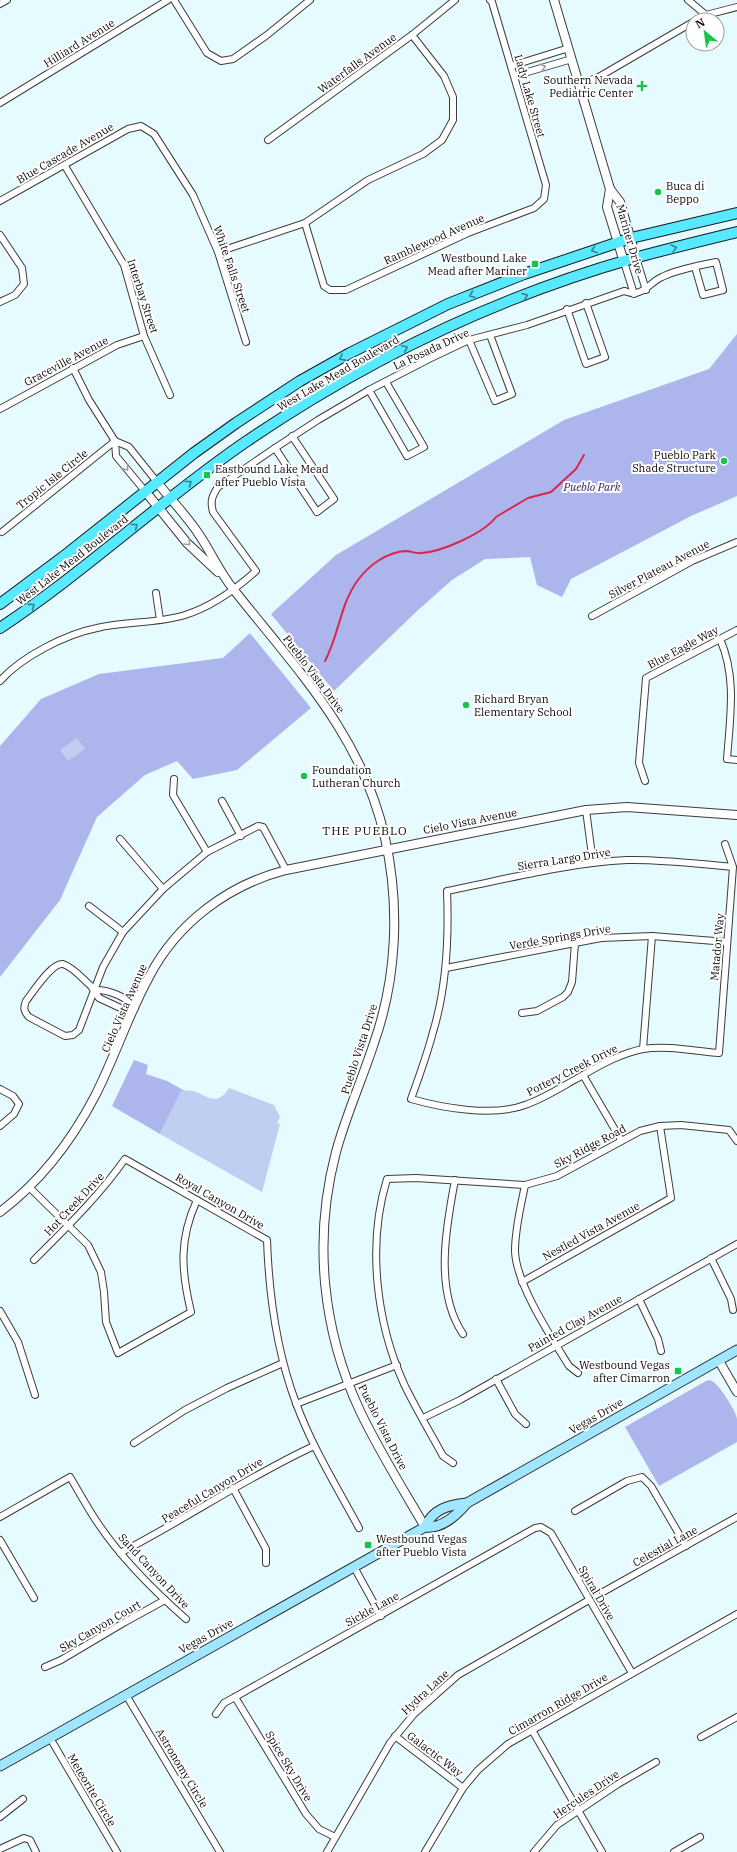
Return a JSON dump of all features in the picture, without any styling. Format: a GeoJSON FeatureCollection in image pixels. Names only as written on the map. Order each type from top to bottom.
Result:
{"type":"FeatureCollection","features":[{"type":"Feature","properties":{"kind":"main road","name":"West Lake Mead Boulevard"},"geometry":{"type":"LineString","coordinates":[[0,604],[68,553],[145,491],[236,423],[300,381],[393,331],[448,304],[524,274],[630,238],[737,213]]}},
{"type":"Feature","properties":{"kind":"main road","name":"West Lake Mead Boulevard"},"geometry":{"type":"LineString","coordinates":[[0,628],[75,574],[158,507],[247,441],[309,401],[402,349],[531,293],[636,258],[737,232]]}},
{"type":"Feature","properties":{"kind":"main road","name":"Vegas Drive"},"geometry":{"type":"LineString","coordinates":[[0,1766],[425,1527],[430,1516],[450,1505],[467,1503],[737,1350]]}},
{"type":"Feature","properties":{"kind":"street"},"geometry":{"type":"LineString","coordinates":[[0,4],[7,0]]}},
{"type":"Feature","properties":{"kind":"street","name":"Hilliard Avenue"},"geometry":{"type":"LineString","coordinates":[[0,103],[168,0]]}},
{"type":"Feature","properties":{"kind":"street"},"geometry":{"type":"LineString","coordinates":[[174,0],[207,53],[221,61],[233,59],[267,35],[310,0]]}},
{"type":"Feature","properties":{"kind":"street","name":"Waterfalls Avenue"},"geometry":{"type":"LineString","coordinates":[[268,140],[412,35],[455,0]]}},
{"type":"Feature","properties":{"kind":"street","name":"Lady Lake Street"},"geometry":{"type":"LineString","coordinates":[[490,0],[492,2],[546,185],[544,199]]}},
{"type":"Feature","properties":{"kind":"street","name":"Mariner Drive"},"geometry":{"type":"LineString","coordinates":[[554,0],[610,189],[620,202],[646,290]]}},
{"type":"Feature","properties":{"kind":"street"},"geometry":{"type":"LineString","coordinates":[[688,0],[702,12]]}},
{"type":"Feature","properties":{"kind":"street"},"geometry":{"type":"LineString","coordinates":[[718,12],[737,7]]}},
{"type":"Feature","properties":{"kind":"street"},"geometry":{"type":"LineString","coordinates":[[579,83],[597,78],[685,27]]}},
{"type":"Feature","properties":{"kind":"street"},"geometry":{"type":"LineString","coordinates":[[218,252],[305,223],[368,180],[423,154],[442,140],[453,120],[453,96],[444,76],[412,35]]}},
{"type":"Feature","properties":{"kind":"street"},"geometry":{"type":"LineString","coordinates":[[511,66],[569,48]]}},
{"type":"Feature","properties":{"kind":"street"},"geometry":{"type":"LineString","coordinates":[[514,76],[572,59]]}},
{"type":"Feature","properties":{"kind":"street","name":"Blue Cascade Avenue"},"geometry":{"type":"LineString","coordinates":[[0,201],[65,166],[128,128],[142,126]]}},
{"type":"Feature","properties":{"kind":"street","name":"White Falls Street"},"geometry":{"type":"LineString","coordinates":[[142,126],[154,134],[193,195],[218,252],[246,342]]}},
{"type":"Feature","properties":{"kind":"street","name":"Interbay Street"},"geometry":{"type":"LineString","coordinates":[[65,166],[124,264],[144,336],[170,395]]}},
{"type":"Feature","properties":{"kind":"street","name":"Mariner Drive"},"geometry":{"type":"LineString","coordinates":[[610,189],[607,207],[634,294]]}},
{"type":"Feature","properties":{"kind":"street","name":"Ramblewood Avenue"},"geometry":{"type":"LineString","coordinates":[[305,223],[324,286],[330,290],[346,290],[468,233],[534,208],[544,199]]}},
{"type":"Feature","properties":{"kind":"street"},"geometry":{"type":"LineString","coordinates":[[0,235],[22,268],[24,284],[14,295],[0,302]]}},
{"type":"Feature","properties":{"kind":"street","name":"La Posada Drive"},"geometry":{"type":"LineString","coordinates":[[233,589],[256,571],[213,512],[211,503],[212,496],[218,487],[292,436],[370,390],[469,340],[526,325],[624,290],[634,294],[646,290],[652,282],[661,277],[695,267],[716,262],[724,290],[703,295],[695,267]]}},
{"type":"Feature","properties":{"kind":"street"},"geometry":{"type":"LineString","coordinates":[[568,309],[586,364],[605,357],[586,303]]}},
{"type":"Feature","properties":{"kind":"street"},"geometry":{"type":"LineString","coordinates":[[469,340],[495,401],[512,394],[490,335]]}},
{"type":"Feature","properties":{"kind":"street","name":"Graceville Avenue"},"geometry":{"type":"LineString","coordinates":[[0,409],[117,345],[144,336]]}},
{"type":"Feature","properties":{"kind":"street","name":"Pueblo Vista Drive"},"geometry":{"type":"LineString","coordinates":[[73,368],[89,400],[115,441],[116,456],[188,543],[224,578],[321,699],[342,730],[370,788],[387,849],[392,880],[394,918],[390,980],[375,1041],[337,1149],[330,1182],[325,1220],[324,1273],[327,1305],[338,1355],[348,1383],[370,1431],[425,1527]]}},
{"type":"Feature","properties":{"kind":"street"},"geometry":{"type":"LineString","coordinates":[[370,390],[407,456],[424,447],[386,382]]}},
{"type":"Feature","properties":{"kind":"street"},"geometry":{"type":"LineString","coordinates":[[275,448],[316,512],[334,499],[292,436]]}},
{"type":"Feature","properties":{"kind":"street","name":"Pueblo Vista Drive"},"geometry":{"type":"LineString","coordinates":[[115,441],[129,447],[200,535],[224,578]]}},
{"type":"Feature","properties":{"kind":"street","name":"Tropic Isle Circle"},"geometry":{"type":"LineString","coordinates":[[2,532],[115,441]]}},
{"type":"Feature","properties":{"kind":"street","name":"Silver Plateau Avenue"},"geometry":{"type":"LineString","coordinates":[[592,616],[692,561],[737,542]]}},
{"type":"Feature","properties":{"kind":"street"},"geometry":{"type":"LineString","coordinates":[[0,680],[13,667],[33,654],[79,633],[98,628],[160,620],[196,611],[218,600],[233,589]]}},
{"type":"Feature","properties":{"kind":"street"},"geometry":{"type":"LineString","coordinates":[[156,593],[160,620]]}},
{"type":"Feature","properties":{"kind":"street","name":"Blue Eagle Way"},"geometry":{"type":"LineString","coordinates":[[645,780],[639,763],[646,678],[737,630]]}},
{"type":"Feature","properties":{"kind":"street"},"geometry":{"type":"LineString","coordinates":[[720,639],[731,670],[732,687],[727,759],[737,760]]}},
{"type":"Feature","properties":{"kind":"street"},"geometry":{"type":"LineString","coordinates":[[174,779],[173,795],[207,852]]}},
{"type":"Feature","properties":{"kind":"street"},"geometry":{"type":"LineString","coordinates":[[222,801],[241,836]]}},
{"type":"Feature","properties":{"kind":"street","name":"Cielo Vista Avenue"},"geometry":{"type":"LineString","coordinates":[[0,1212],[29,1187],[57,1156],[86,1113],[111,1064],[155,966],[190,923],[205,909],[233,891],[259,878],[286,870],[586,810],[634,808],[737,815]]}},
{"type":"Feature","properties":{"kind":"street"},"geometry":{"type":"LineString","coordinates":[[586,810],[593,863]]}},
{"type":"Feature","properties":{"kind":"street"},"geometry":{"type":"LineString","coordinates":[[94,990],[104,989],[130,1002],[135,1008],[127,1010],[99,998],[94,990],[65,964],[58,964],[52,968],[26,1001],[25,1010],[29,1017],[65,1036],[73,1035],[79,1030],[94,990],[103,967],[123,932],[163,889],[207,852],[258,826],[263,827],[286,870]]}},
{"type":"Feature","properties":{"kind":"street"},"geometry":{"type":"LineString","coordinates":[[120,839],[163,889]]}},
{"type":"Feature","properties":{"kind":"street","name":"Matador Way"},"geometry":{"type":"LineString","coordinates":[[718,1053],[734,867],[725,844]]}},
{"type":"Feature","properties":{"kind":"street","name":"Sierra Largo Drive"},"geometry":{"type":"LineString","coordinates":[[446,968],[448,920],[447,890],[593,863],[649,860],[734,867]]}},
{"type":"Feature","properties":{"kind":"street"},"geometry":{"type":"LineString","coordinates":[[89,906],[123,932]]}},
{"type":"Feature","properties":{"kind":"street"},"geometry":{"type":"LineString","coordinates":[[643,1049],[652,936]]}},
{"type":"Feature","properties":{"kind":"street","name":"Verde Springs Drive"},"geometry":{"type":"LineString","coordinates":[[446,968],[601,938],[652,936],[727,942]]}},
{"type":"Feature","properties":{"kind":"street"},"geometry":{"type":"LineString","coordinates":[[522,1013],[537,1011],[563,997],[568,992],[572,982],[575,943]]}},
{"type":"Feature","properties":{"kind":"street","name":"Pottery Creek Drive"},"geometry":{"type":"LineString","coordinates":[[446,968],[434,1032],[411,1099],[437,1106],[504,1110],[524,1106],[544,1098],[618,1056],[643,1049],[657,1048],[718,1053]]}},
{"type":"Feature","properties":{"kind":"street"},"geometry":{"type":"LineString","coordinates":[[113,1004],[116,995]]}},
{"type":"Feature","properties":{"kind":"street"},"geometry":{"type":"LineString","coordinates":[[584,1075],[620,1140]]}},
{"type":"Feature","properties":{"kind":"street"},"geometry":{"type":"LineString","coordinates":[[0,1090],[13,1096],[19,1104],[14,1114],[0,1126]]}},
{"type":"Feature","properties":{"kind":"street","name":"Sky Ridge Road"},"geometry":{"type":"LineString","coordinates":[[397,1365],[387,1332],[380,1299],[376,1266],[378,1222],[388,1179],[456,1180],[525,1184],[557,1176],[620,1140],[640,1131],[660,1126],[681,1125],[729,1130],[737,1141]]}},
{"type":"Feature","properties":{"kind":"street","name":"Nestled Vista Avenue"},"geometry":{"type":"LineString","coordinates":[[522,1282],[671,1198],[660,1126]]}},
{"type":"Feature","properties":{"kind":"street","name":"Royal Canyon Drive"},"geometry":{"type":"LineString","coordinates":[[125,1159],[268,1240],[268,1282],[274,1327],[283,1364],[296,1404],[314,1446],[359,1528]]}},
{"type":"Feature","properties":{"kind":"street","name":"Hot Creek Drive"},"geometry":{"type":"LineString","coordinates":[[34,1260],[69,1226],[112,1177],[125,1159]]}},
{"type":"Feature","properties":{"kind":"street"},"geometry":{"type":"LineString","coordinates":[[456,1180],[445,1244],[447,1284],[450,1305],[458,1327],[463,1334]]}},
{"type":"Feature","properties":{"kind":"street"},"geometry":{"type":"LineString","coordinates":[[525,1184],[516,1228],[515,1252],[522,1282],[556,1346],[569,1366],[578,1373]]}},
{"type":"Feature","properties":{"kind":"street"},"geometry":{"type":"LineString","coordinates":[[29,1187],[88,1245],[101,1272],[106,1322],[118,1353],[191,1312],[185,1285],[183,1258],[184,1240],[188,1219],[197,1200]]}},
{"type":"Feature","properties":{"kind":"street","name":"Painted Clay Avenue"},"geometry":{"type":"LineString","coordinates":[[423,1418],[496,1380],[737,1244]]}},
{"type":"Feature","properties":{"kind":"street"},"geometry":{"type":"LineString","coordinates":[[712,1258],[731,1300],[733,1310]]}},
{"type":"Feature","properties":{"kind":"street"},"geometry":{"type":"LineString","coordinates":[[639,1299],[658,1339],[661,1351]]}},
{"type":"Feature","properties":{"kind":"street"},"geometry":{"type":"LineString","coordinates":[[0,1311],[18,1342],[35,1395]]}},
{"type":"Feature","properties":{"kind":"street"},"geometry":{"type":"LineString","coordinates":[[719,1360],[737,1392]]}},
{"type":"Feature","properties":{"kind":"street"},"geometry":{"type":"LineString","coordinates":[[134,1443],[192,1406],[227,1388],[283,1364]]}},
{"type":"Feature","properties":{"kind":"street"},"geometry":{"type":"LineString","coordinates":[[296,1404],[397,1365],[404,1383],[443,1456],[453,1463]]}},
{"type":"Feature","properties":{"kind":"street"},"geometry":{"type":"LineString","coordinates":[[496,1380],[515,1414],[526,1424]]}},
{"type":"Feature","properties":{"kind":"street","name":"Peaceful Canyon Drive"},"geometry":{"type":"LineString","coordinates":[[120,1553],[166,1529],[272,1466],[314,1446]]}},
{"type":"Feature","properties":{"kind":"street","name":"Sand Canyon Drive"},"geometry":{"type":"LineString","coordinates":[[0,1517],[70,1477],[97,1522],[120,1553],[165,1600],[186,1619]]}},
{"type":"Feature","properties":{"kind":"street"},"geometry":{"type":"LineString","coordinates":[[575,1511],[627,1481],[642,1477],[650,1486],[686,1546]]}},
{"type":"Feature","properties":{"kind":"street"},"geometry":{"type":"LineString","coordinates":[[233,1488],[266,1549],[266,1562]]}},
{"type":"Feature","properties":{"kind":"street","name":"Celestial Lane"},"geometry":{"type":"LineString","coordinates":[[603,1592],[737,1517]]}},
{"type":"Feature","properties":{"kind":"street","name":"Spiral Drive"},"geometry":{"type":"LineString","coordinates":[[541,1527],[551,1533],[632,1673]]}},
{"type":"Feature","properties":{"kind":"street","name":"Sickle Lane"},"geometry":{"type":"LineString","coordinates":[[216,1714],[224,1704],[235,1697],[535,1528],[541,1527]]}},
{"type":"Feature","properties":{"kind":"street"},"geometry":{"type":"LineString","coordinates":[[0,1540],[34,1598]]}},
{"type":"Feature","properties":{"kind":"street"},"geometry":{"type":"LineString","coordinates":[[354,1567],[381,1616]]}},
{"type":"Feature","properties":{"kind":"street","name":"Sky Canyon Court"},"geometry":{"type":"LineString","coordinates":[[45,1667],[61,1660],[124,1622],[165,1600]]}},
{"type":"Feature","properties":{"kind":"street","name":"Hydra Lane"},"geometry":{"type":"LineString","coordinates":[[327,1852],[395,1736],[414,1714],[458,1675],[589,1600]]}},
{"type":"Feature","properties":{"kind":"street","name":"Cimarron Ridge Drive"},"geometry":{"type":"LineString","coordinates":[[425,1852],[463,1788],[478,1770],[508,1744],[737,1615]]}},
{"type":"Feature","properties":{"kind":"street","name":"Astronomy Circle"},"geometry":{"type":"LineString","coordinates":[[126,1695],[220,1852]]}},
{"type":"Feature","properties":{"kind":"street","name":"Spice Sky Drive"},"geometry":{"type":"LineString","coordinates":[[235,1697],[306,1814],[319,1829],[335,1837]]}},
{"type":"Feature","properties":{"kind":"street"},"geometry":{"type":"LineString","coordinates":[[701,1737],[737,1716]]}},
{"type":"Feature","properties":{"kind":"street"},"geometry":{"type":"LineString","coordinates":[[532,1730],[602,1852]]}},
{"type":"Feature","properties":{"kind":"street","name":"Galactic Way"},"geometry":{"type":"LineString","coordinates":[[395,1736],[463,1788]]}},
{"type":"Feature","properties":{"kind":"street","name":"Meteorite Circle"},"geometry":{"type":"LineString","coordinates":[[50,1738],[117,1852]]}},
{"type":"Feature","properties":{"kind":"street","name":"Hercules Drive"},"geometry":{"type":"LineString","coordinates":[[534,1852],[557,1825],[618,1784],[656,1762]]}},
{"type":"Feature","properties":{"kind":"street"},"geometry":{"type":"LineString","coordinates":[[0,1817],[23,1799]]}},
{"type":"Feature","properties":{"kind":"street"},"geometry":{"type":"LineString","coordinates":[[674,1852],[700,1836]]}},
{"type":"Feature","properties":{"kind":"street"},"geometry":{"type":"LineString","coordinates":[[0,1849],[27,1838],[30,1840],[36,1852]]}},
{"type":"Feature","properties":{"kind":"green space","name":"Pueblo Park"},"geometry":{"type":"Polygon","coordinates":[[[737,334],[737,496],[691,516],[571,579],[562,597],[537,585],[530,557],[485,559],[452,580],[417,611],[334,691],[271,614],[336,555],[564,420],[709,369],[737,334]]]}},
{"type":"Feature","properties":{"kind":"green space"},"geometry":{"type":"Polygon","coordinates":[[[250,633],[311,708],[237,770],[193,779],[177,761],[145,775],[97,817],[60,900],[0,977],[0,746],[41,699],[99,674],[223,658],[250,633]]]}},
{"type":"Feature","properties":{"kind":"green space"},"geometry":{"type":"Polygon","coordinates":[[[134,1060],[148,1065],[146,1074],[167,1081],[185,1091],[181,1092],[160,1134],[112,1106],[134,1060]]]}},
{"type":"Feature","properties":{"kind":"green space"},"geometry":{"type":"Polygon","coordinates":[[[710,1380],[722,1391],[736,1415],[737,1442],[659,1486],[625,1427],[710,1380]]]}},
{"type":"Feature","properties":{"kind":"shaded area"},"geometry":{"type":"Polygon","coordinates":[[[77,738],[85,749],[68,761],[60,750],[77,738]]]}},
{"type":"Feature","properties":{"kind":"shaded area"},"geometry":{"type":"Polygon","coordinates":[[[229,1088],[274,1105],[280,1117],[277,1123],[280,1124],[262,1192],[160,1134],[181,1092],[194,1092],[212,1099],[223,1095],[229,1088]]]}},
{"type":"Feature","properties":{"kind":"waterway"},"geometry":{"type":"LineString","coordinates":[[325,661],[334,641],[347,599],[362,574],[373,564],[385,557],[399,552],[429,552],[450,546],[472,536],[482,530],[496,517],[528,498],[551,492],[576,469],[584,455]]}},
{"type":"Feature","properties":{"kind":"place","name":"Southern Nevada Pediatric Center"},"geometry":{"type":"Point","coordinates":[642,86]}},
{"type":"Feature","properties":{"kind":"place","name":"Buca di Beppo"},"geometry":{"type":"Point","coordinates":[658,192]}},
{"type":"Feature","properties":{"kind":"place","name":"Westbound Lake Mead after Mariner"},"geometry":{"type":"Point","coordinates":[535,264]}},
{"type":"Feature","properties":{"kind":"place","name":"Pueblo Park Shade Structure"},"geometry":{"type":"Point","coordinates":[724,461]}},
{"type":"Feature","properties":{"kind":"place","name":"Eastbound Lake Mead after Pueblo Vista"},"geometry":{"type":"Point","coordinates":[207,475]}},
{"type":"Feature","properties":{"kind":"place","name":"Richard Bryan Elementary School"},"geometry":{"type":"Point","coordinates":[466,705]}},
{"type":"Feature","properties":{"kind":"place","name":"Foundation Lutheran Church"},"geometry":{"type":"Point","coordinates":[304,776]}},
{"type":"Feature","properties":{"kind":"place","name":"Westbound Vegas after Cimarron"},"geometry":{"type":"Point","coordinates":[678,1371]}},
{"type":"Feature","properties":{"kind":"place","name":"Westbound Vegas after Pueblo Vista"},"geometry":{"type":"Point","coordinates":[368,1545]}},
{"type":"Feature","properties":{"kind":"district","name":"THE PUEBLO"},"geometry":{"type":"Point","coordinates":[365,831]}}]}
